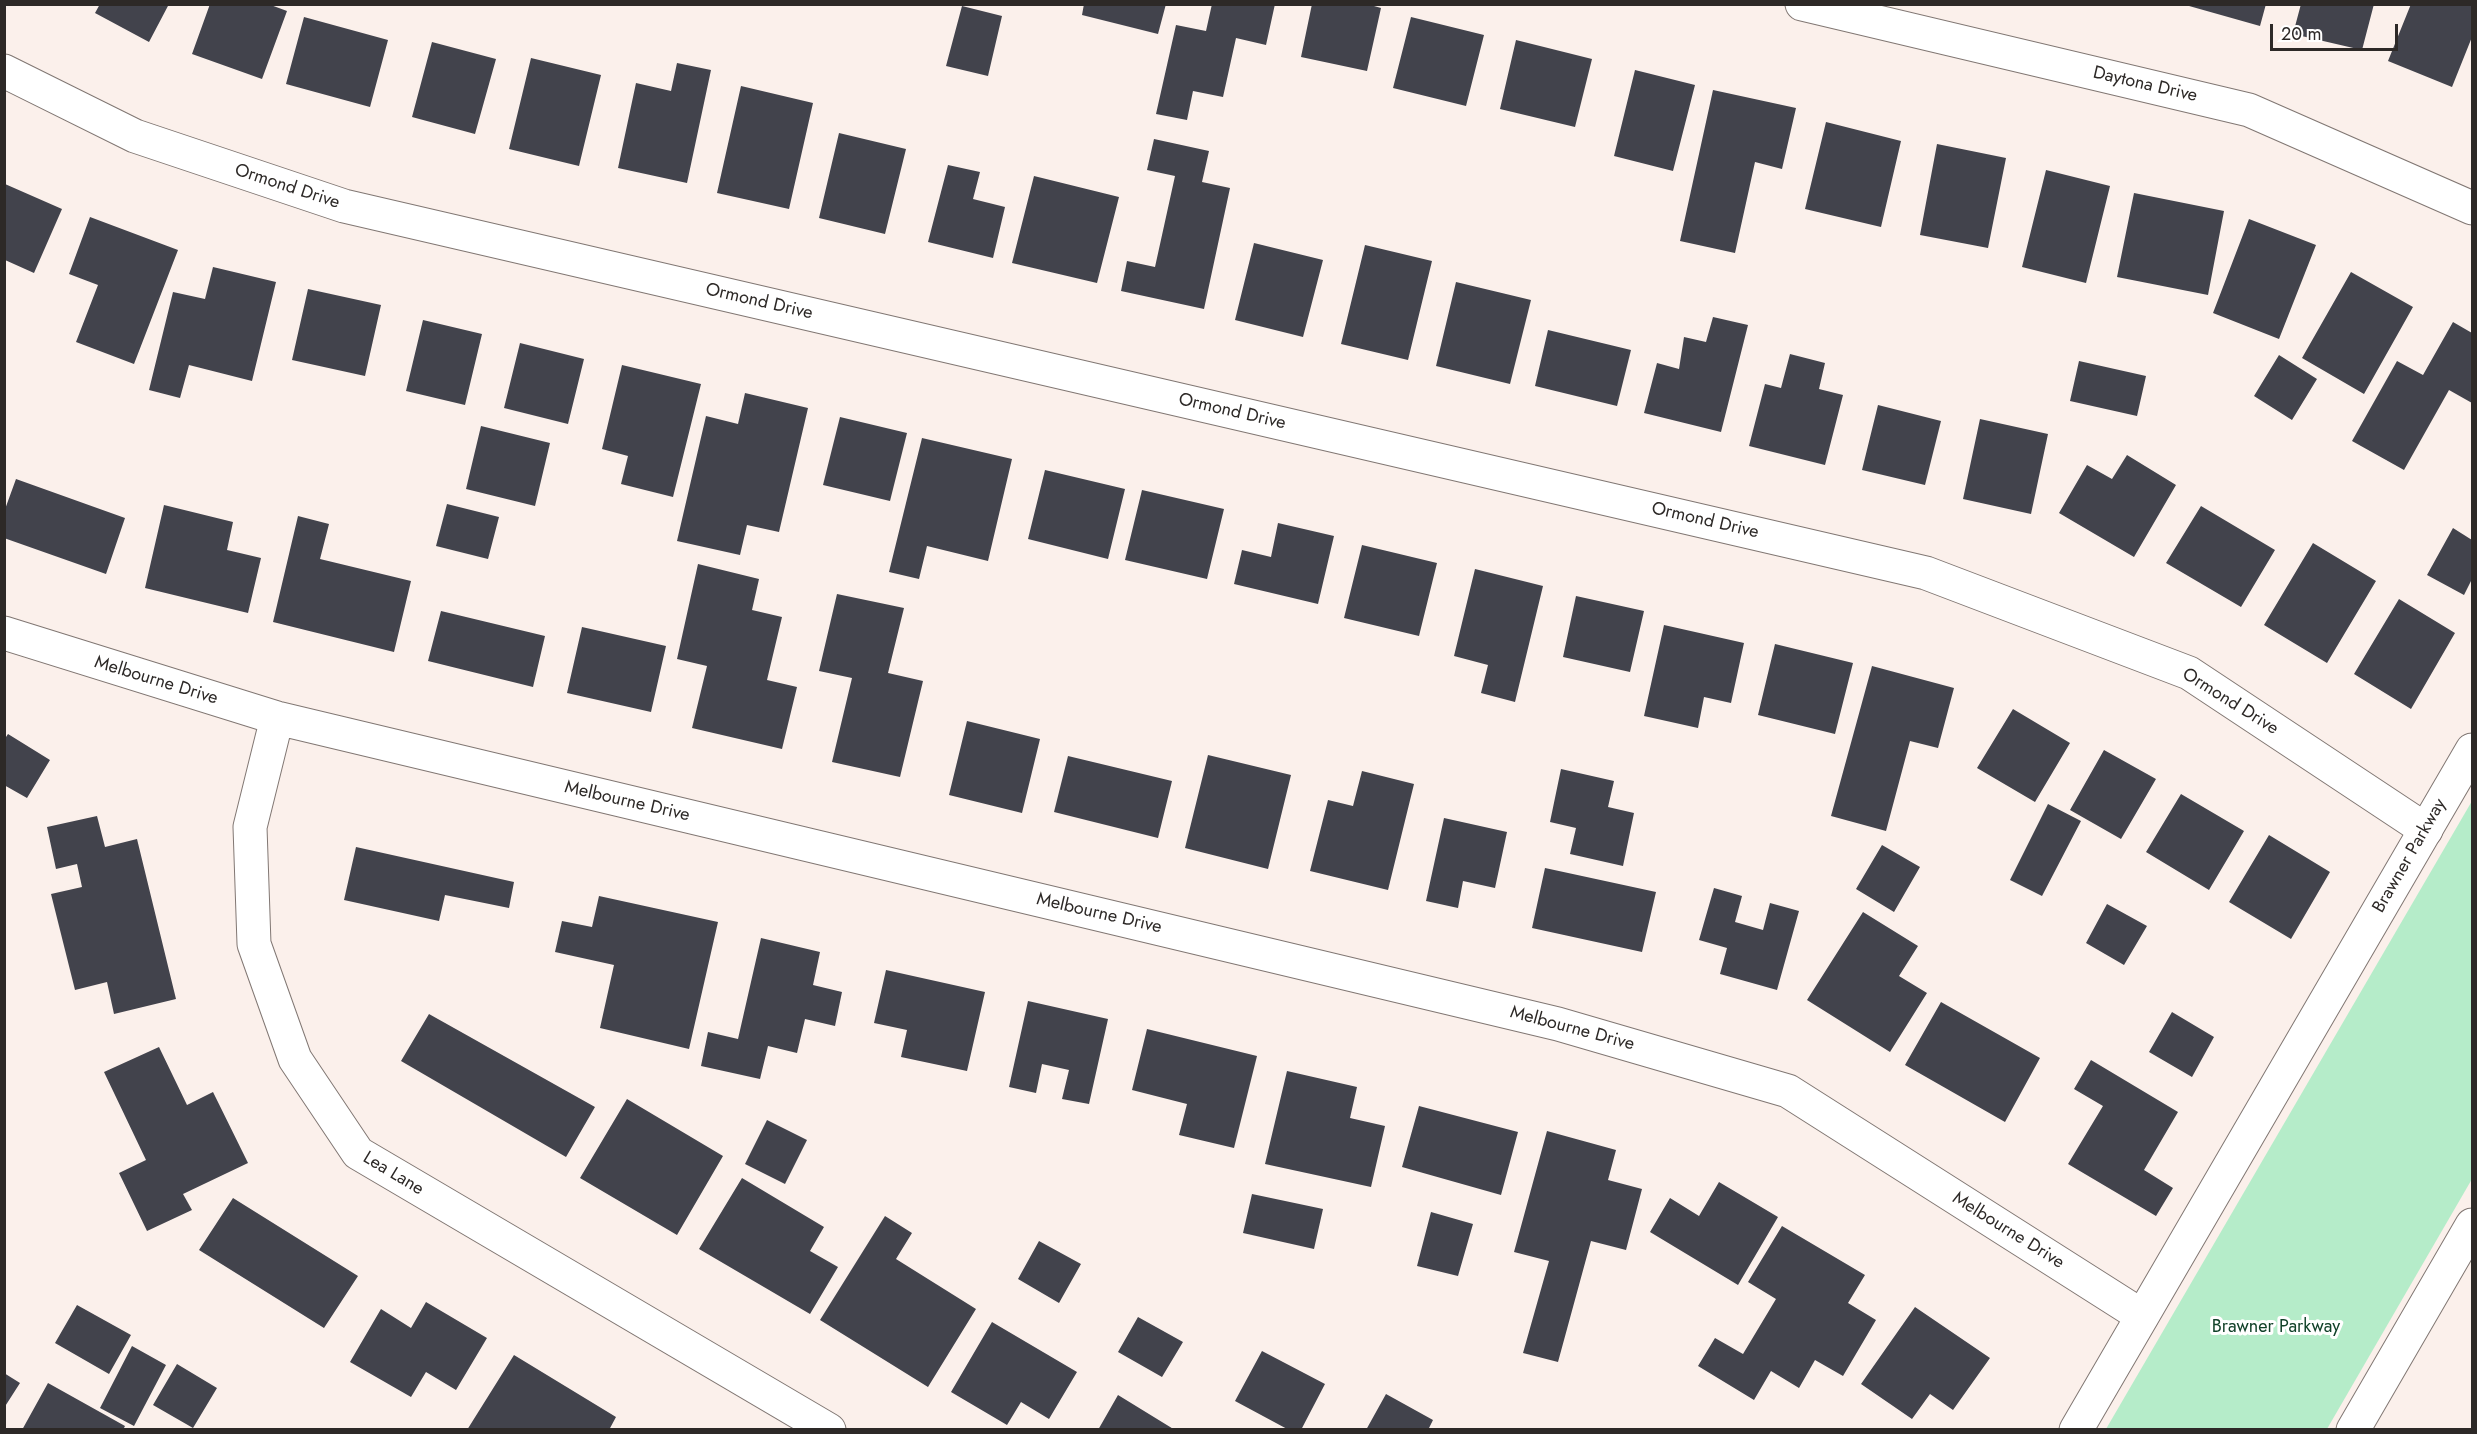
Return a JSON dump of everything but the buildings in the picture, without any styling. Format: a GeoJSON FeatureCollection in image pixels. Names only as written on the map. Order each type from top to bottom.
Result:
{"type":"FeatureCollection","features":[{"type":"Feature","properties":{"kind":"street","name":"Daytona Drive"},"geometry":{"type":"LineString","coordinates":[[1803,4],[2249,110],[2472,208]]}},
{"type":"Feature","properties":{"kind":"street","name":"Ormond Drive"},"geometry":{"type":"LineString","coordinates":[[4,70],[135,136],[344,206],[1926,573],[2189,673],[2426,830]]}},
{"type":"Feature","properties":{"kind":"street","name":"Melbourne Drive"},"geometry":{"type":"LineString","coordinates":[[4,633],[277,718],[1558,1024],[1788,1091],[2142,1316]]}},
{"type":"Feature","properties":{"kind":"street","name":"Lea Lane"},"geometry":{"type":"LineString","coordinates":[[277,718],[250,827],[254,944],[295,1059],[358,1153],[829,1430]]}},
{"type":"Feature","properties":{"kind":"street","name":"Brawner Parkway"},"geometry":{"type":"LineString","coordinates":[[2076,1430],[2472,750]]}},
{"type":"Feature","properties":{"kind":"street"},"geometry":{"type":"LineString","coordinates":[[2353,1430],[2472,1225]]}},
{"type":"Feature","properties":{"kind":"green space","name":"Brawner Parkway"},"geometry":{"type":"Polygon","coordinates":[[[2472,801],[2472,1179],[2327,1429],[2106,1429],[2472,801]]]}}]}
